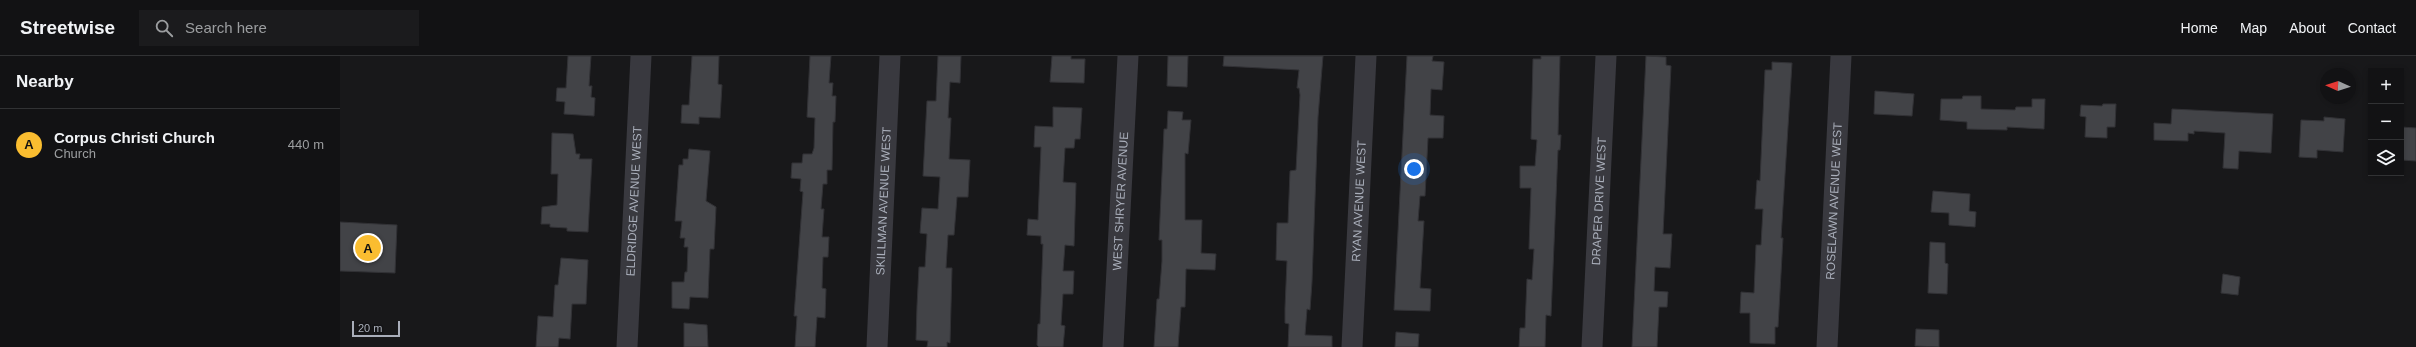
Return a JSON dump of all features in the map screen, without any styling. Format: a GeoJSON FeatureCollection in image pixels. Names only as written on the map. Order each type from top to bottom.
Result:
{"type":"FeatureCollection","features":[{"type":"Feature","properties":{"kind":"street","name":"ELDRIDGE AVENUE WEST"},"geometry":{"type":"LineString","coordinates":[[627,347],[641,56]]}},
{"type":"Feature","properties":{"kind":"street","name":"SKILLMAN AVENUE WEST"},"geometry":{"type":"LineString","coordinates":[[877,347],[890,56]]}},
{"type":"Feature","properties":{"kind":"street","name":"WEST SHRYER AVENUE"},"geometry":{"type":"LineString","coordinates":[[1113,347],[1128,56]]}},
{"type":"Feature","properties":{"kind":"street","name":"RYAN AVENUE WEST"},"geometry":{"type":"LineString","coordinates":[[1352,347],[1366,56]]}},
{"type":"Feature","properties":{"kind":"street","name":"DRAPER DRIVE WEST"},"geometry":{"type":"LineString","coordinates":[[1592,347],[1606,56]]}},
{"type":"Feature","properties":{"kind":"street","name":"ROSELAWN AVENUE WEST"},"geometry":{"type":"LineString","coordinates":[[1827,347],[1841,56]]}},
{"type":"Feature","properties":{"kind":"building"},"geometry":{"type":"Polygon","coordinates":[[[568,56],[591,56],[589,86],[592,86],[591,97],[595,98],[594,116],[564,114],[565,102],[556,101],[557,88],[566,88],[568,56]]]}},
{"type":"Feature","properties":{"kind":"building"},"geometry":{"type":"Polygon","coordinates":[[[692,56],[719,56],[718,84],[722,85],[720,118],[699,117],[699,124],[681,123],[682,105],[689,105],[692,56]]]}},
{"type":"Feature","properties":{"kind":"building"},"geometry":{"type":"Polygon","coordinates":[[[810,56],[831,56],[829,83],[833,83],[832,96],[836,96],[835,122],[833,122],[832,170],[827,170],[827,184],[823,184],[821,209],[824,209],[822,237],[829,237],[828,257],[823,257],[822,288],[826,289],[825,318],[817,317],[815,347],[795,347],[797,316],[794,316],[803,192],[800,191],[801,179],[791,178],[792,163],[802,163],[803,154],[812,154],[814,148],[815,118],[807,117],[810,56]]]}},
{"type":"Feature","properties":{"kind":"building"},"geometry":{"type":"Polygon","coordinates":[[[938,56],[961,56],[960,83],[950,82],[948,118],[951,118],[949,159],[970,160],[968,197],[957,197],[954,235],[948,235],[946,268],[952,268],[950,343],[947,342],[947,347],[927,347],[928,341],[916,340],[917,306],[919,267],[925,267],[927,234],[920,233],[922,208],[938,209],[940,177],[923,176],[927,101],[936,101],[938,56]]]}},
{"type":"Feature","properties":{"kind":"building"},"geometry":{"type":"Polygon","coordinates":[[[1052,56],[1071,56],[1071,59],[1085,59],[1084,83],[1050,82],[1052,56]]]}},
{"type":"Feature","properties":{"kind":"building"},"geometry":{"type":"Polygon","coordinates":[[[1168,56],[1188,56],[1187,87],[1167,86],[1168,56]]]}},
{"type":"Feature","properties":{"kind":"building"},"geometry":{"type":"Polygon","coordinates":[[[1224,56],[1323,56],[1318,117],[1312,282],[1310,310],[1307,309],[1305,335],[1332,336],[1332,347],[1288,347],[1289,324],[1285,323],[1287,261],[1276,260],[1277,223],[1288,223],[1290,171],[1296,170],[1300,95],[1299,88],[1297,88],[1299,70],[1223,66],[1224,56]]]}},
{"type":"Feature","properties":{"kind":"building"},"geometry":{"type":"Polygon","coordinates":[[[1407,56],[1433,56],[1432,61],[1444,62],[1442,90],[1431,89],[1430,115],[1444,116],[1443,138],[1428,138],[1425,196],[1420,196],[1418,221],[1424,221],[1420,288],[1431,289],[1430,311],[1394,310],[1407,56]]]}},
{"type":"Feature","properties":{"kind":"building"},"geometry":{"type":"Polygon","coordinates":[[[1541,56],[1560,56],[1558,135],[1561,135],[1560,150],[1558,150],[1551,316],[1546,315],[1545,347],[1519,347],[1520,328],[1525,328],[1527,279],[1532,280],[1534,249],[1529,249],[1531,188],[1520,188],[1520,166],[1535,166],[1537,140],[1531,139],[1533,59],[1541,59],[1541,56]]]}},
{"type":"Feature","properties":{"kind":"building"},"geometry":{"type":"Polygon","coordinates":[[[1646,56],[1666,57],[1666,65],[1671,66],[1663,234],[1672,234],[1670,268],[1655,267],[1654,291],[1668,292],[1667,307],[1659,307],[1657,347],[1632,347],[1646,56]]]}},
{"type":"Feature","properties":{"kind":"building"},"geometry":{"type":"Polygon","coordinates":[[[1772,62],[1792,63],[1781,238],[1783,238],[1778,327],[1775,327],[1775,344],[1750,343],[1750,313],[1740,313],[1741,292],[1754,293],[1756,245],[1761,245],[1763,209],[1755,209],[1757,180],[1760,181],[1765,70],[1772,70],[1772,62]]]}},
{"type":"Feature","properties":{"kind":"building"},"geometry":{"type":"Polygon","coordinates":[[[1875,91],[1914,94],[1912,116],[1874,114],[1875,91]]]}},
{"type":"Feature","properties":{"kind":"building"},"geometry":{"type":"Polygon","coordinates":[[[1963,96],[1981,96],[1981,109],[2015,110],[2016,107],[2032,107],[2032,99],[2045,99],[2044,129],[2007,127],[2007,130],[1967,129],[1967,122],[1940,120],[1941,99],[1962,99],[1963,96]]]}},
{"type":"Feature","properties":{"kind":"building"},"geometry":{"type":"Polygon","coordinates":[[[2103,104],[2116,104],[2115,127],[2107,127],[2107,138],[2085,137],[2086,117],[2080,116],[2081,105],[2102,106],[2103,104]]]}},
{"type":"Feature","properties":{"kind":"building"},"geometry":{"type":"Polygon","coordinates":[[[1053,107],[1082,108],[1080,139],[1075,139],[1074,148],[1065,148],[1063,182],[1076,183],[1074,246],[1065,245],[1063,271],[1074,271],[1073,294],[1063,294],[1061,325],[1065,326],[1063,347],[1039,347],[1037,345],[1038,324],[1040,324],[1043,244],[1041,244],[1041,236],[1027,235],[1028,219],[1038,220],[1041,147],[1034,147],[1035,126],[1053,127],[1053,107]]]}},
{"type":"Feature","properties":{"kind":"building"},"geometry":{"type":"Polygon","coordinates":[[[2172,109],[2273,114],[2271,153],[2239,151],[2238,169],[2223,168],[2225,133],[2194,131],[2194,134],[2188,133],[2188,141],[2154,140],[2154,123],[2171,124],[2172,109]]]}},
{"type":"Feature","properties":{"kind":"building"},"geometry":{"type":"Polygon","coordinates":[[[1168,111],[1183,112],[1182,120],[1191,120],[1188,154],[1185,153],[1185,220],[1202,220],[1201,253],[1216,254],[1215,270],[1186,269],[1185,307],[1181,307],[1178,347],[1154,347],[1157,299],[1159,299],[1162,261],[1162,240],[1159,240],[1164,129],[1167,129],[1168,111]]]}},
{"type":"Feature","properties":{"kind":"building"},"geometry":{"type":"Polygon","coordinates":[[[2324,117],[2345,119],[2343,152],[2317,150],[2317,158],[2299,157],[2301,120],[2324,121],[2324,117]]]}},
{"type":"Feature","properties":{"kind":"building"},"geometry":{"type":"Polygon","coordinates":[[[2404,127],[2416,128],[2416,161],[2404,160],[2404,127]]]}},
{"type":"Feature","properties":{"kind":"building"},"geometry":{"type":"Polygon","coordinates":[[[552,133],[573,134],[576,154],[580,154],[579,159],[592,159],[588,232],[567,231],[567,228],[550,227],[550,224],[541,224],[542,207],[557,205],[558,174],[551,174],[552,133]]]}},
{"type":"Feature","properties":{"kind":"building"},"geometry":{"type":"Polygon","coordinates":[[[689,149],[710,151],[706,201],[716,207],[714,249],[710,249],[708,298],[690,297],[689,309],[672,308],[672,282],[684,282],[685,272],[687,272],[688,247],[684,247],[685,238],[680,238],[682,221],[675,221],[679,165],[683,165],[683,159],[688,159],[689,149]]]}},
{"type":"Feature","properties":{"kind":"building"},"geometry":{"type":"Polygon","coordinates":[[[1933,191],[1970,194],[1969,211],[1976,212],[1975,227],[1949,225],[1949,213],[1931,212],[1933,191]]]}},
{"type":"Feature","properties":{"kind":"building"},"geometry":{"type":"Polygon","coordinates":[[[340,222],[397,225],[395,273],[340,271],[340,222]]]}},
{"type":"Feature","properties":{"kind":"building"},"geometry":{"type":"Polygon","coordinates":[[[1930,242],[1945,243],[1945,263],[1948,264],[1947,294],[1928,293],[1930,242]]]}},
{"type":"Feature","properties":{"kind":"building"},"geometry":{"type":"Polygon","coordinates":[[[561,258],[588,260],[586,304],[572,304],[570,339],[559,338],[558,347],[536,347],[538,316],[553,317],[555,285],[558,285],[561,258]]]}},
{"type":"Feature","properties":{"kind":"building"},"geometry":{"type":"Polygon","coordinates":[[[2223,274],[2240,277],[2238,295],[2221,293],[2223,274]]]}},
{"type":"Feature","properties":{"kind":"building"},"geometry":{"type":"Polygon","coordinates":[[[684,323],[707,325],[708,347],[684,347],[684,323]]]}},
{"type":"Feature","properties":{"kind":"building"},"geometry":{"type":"Polygon","coordinates":[[[1916,329],[1939,330],[1939,347],[1915,346],[1916,329]]]}},
{"type":"Feature","properties":{"kind":"building"},"geometry":{"type":"Polygon","coordinates":[[[1396,332],[1419,334],[1418,347],[1395,347],[1396,332]]]}},
{"type":"Feature","properties":{"kind":"place","name":"Corpus Christi Church"},"geometry":{"type":"Point","coordinates":[368,248]}}]}
